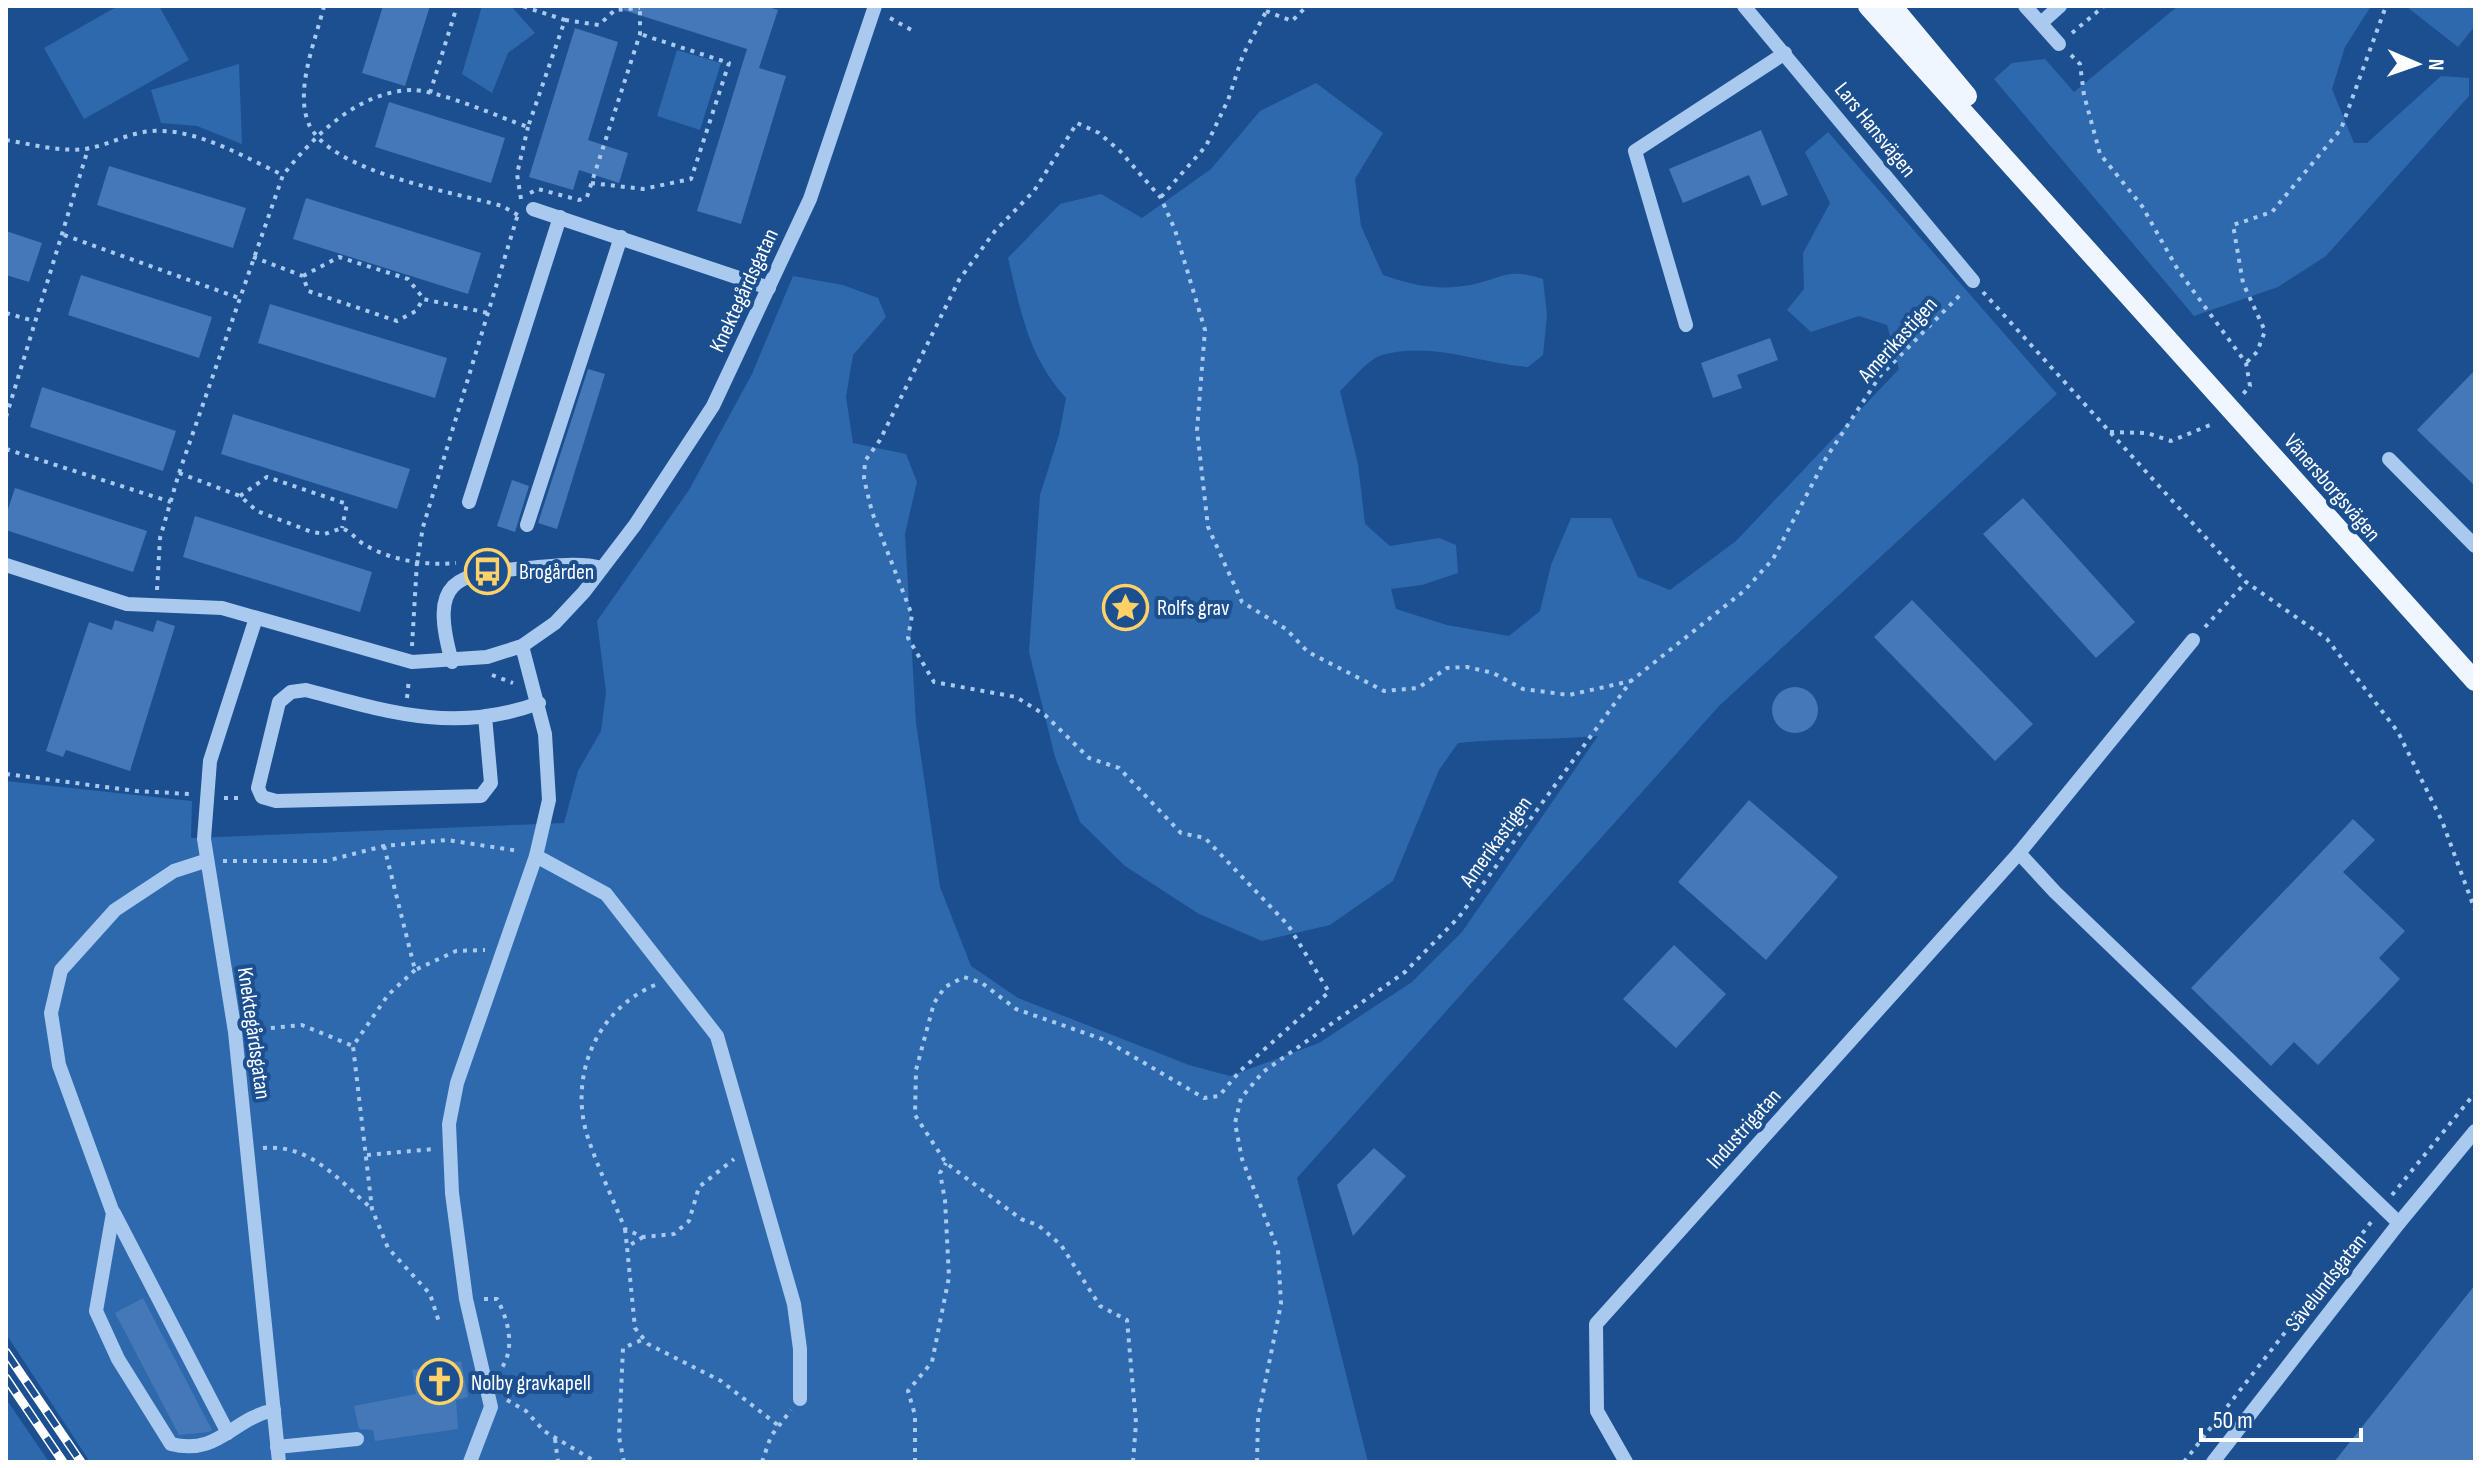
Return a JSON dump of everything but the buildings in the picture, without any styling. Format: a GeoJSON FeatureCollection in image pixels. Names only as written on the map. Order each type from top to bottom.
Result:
{"type":"FeatureCollection","features":[{"type":"Feature","properties":{"kind":"main road","name":"Vänersborgsvägen"},"geometry":{"type":"LineString","coordinates":[[1868,6],[2475,681]]}},
{"type":"Feature","properties":{"kind":"main road","name":"Vänersborgsvägen"},"geometry":{"type":"LineString","coordinates":[[1892,6],[2156,323]]}},
{"type":"Feature","properties":{"kind":"street","name":"Knektegårdsgatan"},"geometry":{"type":"LineString","coordinates":[[6,565],[127,604],[208,606],[412,662],[452,662],[487,657],[522,646],[555,623],[602,568],[713,406],[810,199],[875,6]]}},
{"type":"Feature","properties":{"kind":"street","name":"Lars Hansvägen"},"geometry":{"type":"LineString","coordinates":[[1744,6],[1973,281]]}},
{"type":"Feature","properties":{"kind":"street"},"geometry":{"type":"LineString","coordinates":[[2025,6],[2059,44]]}},
{"type":"Feature","properties":{"kind":"street"},"geometry":{"type":"LineString","coordinates":[[2041,23],[2060,6]]}},
{"type":"Feature","properties":{"kind":"street"},"geometry":{"type":"LineString","coordinates":[[1686,325],[1635,151],[1785,53]]}},
{"type":"Feature","properties":{"kind":"street"},"geometry":{"type":"LineString","coordinates":[[533,209],[769,288]]}},
{"type":"Feature","properties":{"kind":"street"},"geometry":{"type":"LineString","coordinates":[[469,502],[560,217]]}},
{"type":"Feature","properties":{"kind":"street"},"geometry":{"type":"LineString","coordinates":[[527,525],[621,237]]}},
{"type":"Feature","properties":{"kind":"street"},"geometry":{"type":"LineString","coordinates":[[2389,459],[2475,546]]}},
{"type":"Feature","properties":{"kind":"street"},"geometry":{"type":"LineString","coordinates":[[452,662],[443,629],[443,611],[448,593],[470,573],[586,564],[602,568]]}},
{"type":"Feature","properties":{"kind":"street","name":"Knektegårdsgatan"},"geometry":{"type":"LineString","coordinates":[[256,618],[210,761],[205,794],[205,861],[235,1032],[278,1454]]}},
{"type":"Feature","properties":{"kind":"street","name":"Industrigatan"},"geometry":{"type":"LineString","coordinates":[[1626,1462],[1597,1411],[1596,1324],[2019,853],[2193,640]]}},
{"type":"Feature","properties":{"kind":"street"},"geometry":{"type":"LineString","coordinates":[[470,1462],[491,1407],[466,1299],[448,1148],[457,1083],[536,856],[549,800],[549,768],[539,703],[522,646]]}},
{"type":"Feature","properties":{"kind":"street"},"geometry":{"type":"LineString","coordinates":[[485,716],[491,783],[481,796],[276,801],[261,794],[258,788],[279,702],[291,692],[306,690],[404,716],[432,720],[485,716],[539,703]]}},
{"type":"Feature","properties":{"kind":"street"},"geometry":{"type":"LineString","coordinates":[[2019,853],[2055,892],[2399,1223]]}},
{"type":"Feature","properties":{"kind":"street"},"geometry":{"type":"LineString","coordinates":[[536,856],[606,894],[717,1036],[794,1304],[800,1349],[800,1399]]}},
{"type":"Feature","properties":{"kind":"street"},"geometry":{"type":"LineString","coordinates":[[205,861],[174,871],[115,910],[61,970],[51,1013],[59,1065],[113,1213],[228,1433]]}},
{"type":"Feature","properties":{"kind":"street","name":"Sävelundsgatan"},"geometry":{"type":"LineString","coordinates":[[2213,1462],[2399,1223],[2475,1131]]}},
{"type":"Feature","properties":{"kind":"street"},"geometry":{"type":"LineString","coordinates":[[113,1213],[96,1311],[118,1359],[171,1444],[191,1449],[214,1443],[259,1413],[274,1410]]}},
{"type":"Feature","properties":{"kind":"street"},"geometry":{"type":"LineString","coordinates":[[278,1454],[357,1439]]}},
{"type":"Feature","properties":{"kind":"path"},"geometry":{"type":"LineString","coordinates":[[324,6],[306,85],[307,120],[324,145],[346,158],[502,206],[518,215],[423,527],[417,562],[412,662],[404,716]]}},
{"type":"Feature","properties":{"kind":"path"},"geometry":{"type":"LineString","coordinates":[[430,93],[457,6]]}},
{"type":"Feature","properties":{"kind":"path"},"geometry":{"type":"LineString","coordinates":[[522,6],[565,20],[599,25],[615,10],[640,7],[640,34],[584,200],[534,189],[522,205],[517,174],[528,127],[565,20]]}},
{"type":"Feature","properties":{"kind":"path"},"geometry":{"type":"LineString","coordinates":[[1161,198],[1206,146],[1228,100],[1243,55],[1267,9],[1292,21],[1307,6]]}},
{"type":"Feature","properties":{"kind":"path"},"geometry":{"type":"LineString","coordinates":[[2104,6],[2059,44],[2080,64],[2084,95],[2100,154],[2142,206],[2178,270],[2246,363],[2250,386],[2217,422],[2171,441],[2147,433],[2110,432]]}},
{"type":"Feature","properties":{"kind":"path"},"geometry":{"type":"LineString","coordinates":[[2246,363],[2257,352],[2265,331],[2243,283],[2233,225],[2272,212],[2341,129],[2386,6]]}},
{"type":"Feature","properties":{"kind":"path"},"geometry":{"type":"LineString","coordinates":[[888,17],[915,32]]}},
{"type":"Feature","properties":{"kind":"path"},"geometry":{"type":"LineString","coordinates":[[591,183],[643,189],[691,179],[720,92],[729,63],[640,34]]}},
{"type":"Feature","properties":{"kind":"path"},"geometry":{"type":"LineString","coordinates":[[156,604],[160,538],[179,473],[283,175],[315,134],[379,96],[413,90],[430,93],[528,127]]}},
{"type":"Feature","properties":{"kind":"path"},"geometry":{"type":"LineString","coordinates":[[1133,1462],[1136,1423],[1127,1320],[1100,1306],[1061,1245],[1038,1225],[1021,1219],[946,1163],[915,1115],[916,1070],[934,1003],[945,987],[964,977],[982,983],[1016,1009],[1105,1040],[1204,1098],[1219,1096],[1240,1071],[1329,992],[1288,925],[1205,838],[1181,833],[1119,768],[1089,758],[1045,715],[1016,697],[934,682],[908,638],[912,615],[872,512],[864,479],[865,461],[880,440],[959,280],[995,231],[1034,191],[1077,123],[1099,133],[1120,151],[1161,198],[1175,230],[1205,330],[1197,430],[1208,527],[1242,602],[1286,629],[1308,652],[1384,691],[1418,688],[1447,668],[1467,667],[1493,673],[1523,689],[1569,695],[1631,681]]}},
{"type":"Feature","properties":{"kind":"path"},"geometry":{"type":"LineString","coordinates":[[6,140],[68,150],[88,149],[119,136],[165,131],[194,136],[283,175]]}},
{"type":"Feature","properties":{"kind":"path"},"geometry":{"type":"LineString","coordinates":[[6,417],[88,149]]}},
{"type":"Feature","properties":{"kind":"path"},"geometry":{"type":"LineString","coordinates":[[64,235],[239,298]]}},
{"type":"Feature","properties":{"kind":"path"},"geometry":{"type":"LineString","coordinates":[[253,257],[303,276],[339,257],[408,279],[423,299],[488,313]]}},
{"type":"Feature","properties":{"kind":"path"},"geometry":{"type":"LineString","coordinates":[[303,276],[308,291],[397,321],[416,311],[423,299]]}},
{"type":"Feature","properties":{"kind":"path"},"geometry":{"type":"LineString","coordinates":[[1973,281],[2246,582],[2327,639],[2398,732],[2442,821],[2475,910]]}},
{"type":"Feature","properties":{"kind":"path","name":"Amerikastigen"},"geometry":{"type":"LineString","coordinates":[[1257,1462],[1258,1418],[1281,1304],[1278,1250],[1242,1159],[1235,1123],[1241,1098],[1263,1072],[1405,972],[1459,917],[1631,681],[1744,591],[1773,559],[1826,458],[1880,376],[1973,281]]}},
{"type":"Feature","properties":{"kind":"path"},"geometry":{"type":"LineString","coordinates":[[6,313],[34,321]]}},
{"type":"Feature","properties":{"kind":"path"},"geometry":{"type":"LineString","coordinates":[[6,449],[171,502]]}},
{"type":"Feature","properties":{"kind":"path"},"geometry":{"type":"LineString","coordinates":[[179,473],[240,496],[257,511],[312,532],[325,534],[342,528]]}},
{"type":"Feature","properties":{"kind":"path"},"geometry":{"type":"LineString","coordinates":[[240,496],[267,477],[347,504],[342,528]]}},
{"type":"Feature","properties":{"kind":"path"},"geometry":{"type":"LineString","coordinates":[[342,528],[373,548],[417,562],[462,562]]}},
{"type":"Feature","properties":{"kind":"path"},"geometry":{"type":"LineString","coordinates":[[2193,640],[2246,582]]}},
{"type":"Feature","properties":{"kind":"path"},"geometry":{"type":"LineString","coordinates":[[6,774],[136,791],[205,794]]}},
{"type":"Feature","properties":{"kind":"path"},"geometry":{"type":"LineString","coordinates":[[205,861],[326,861],[384,846],[447,840],[497,845],[536,856]]}},
{"type":"Feature","properties":{"kind":"path"},"geometry":{"type":"LineString","coordinates":[[384,846],[415,970]]}},
{"type":"Feature","properties":{"kind":"path"},"geometry":{"type":"LineString","coordinates":[[439,1322],[430,1294],[388,1248],[372,1209],[353,1046],[388,995],[415,970],[456,951],[481,949],[500,956]]}},
{"type":"Feature","properties":{"kind":"path"},"geometry":{"type":"LineString","coordinates":[[672,978],[641,991],[597,1033],[585,1061],[582,1095],[588,1137],[625,1229],[630,1309],[635,1328],[644,1339],[721,1381],[779,1426]]}},
{"type":"Feature","properties":{"kind":"path"},"geometry":{"type":"LineString","coordinates":[[235,1032],[302,1025],[353,1046]]}},
{"type":"Feature","properties":{"kind":"path"},"geometry":{"type":"LineString","coordinates":[[2184,1462],[2475,1093]]}},
{"type":"Feature","properties":{"kind":"path"},"geometry":{"type":"LineString","coordinates":[[627,1247],[643,1237],[674,1234],[689,1221],[699,1187],[729,1166],[745,1141]]}},
{"type":"Feature","properties":{"kind":"path"},"geometry":{"type":"LineString","coordinates":[[247,1149],[271,1147],[302,1152],[331,1169],[372,1209]]}},
{"type":"Feature","properties":{"kind":"path"},"geometry":{"type":"LineString","coordinates":[[366,1155],[448,1148]]}},
{"type":"Feature","properties":{"kind":"path"},"geometry":{"type":"LineString","coordinates":[[915,1462],[915,1415],[908,1391],[932,1362],[949,1277],[945,1200],[940,1173],[946,1163]]}},
{"type":"Feature","properties":{"kind":"path"},"geometry":{"type":"LineString","coordinates":[[625,1229],[643,1237]]}},
{"type":"Feature","properties":{"kind":"path"},"geometry":{"type":"LineString","coordinates":[[466,1299],[497,1299],[509,1322],[505,1363],[488,1387],[526,1411],[554,1437],[596,1462]]}},
{"type":"Feature","properties":{"kind":"path"},"geometry":{"type":"LineString","coordinates":[[624,1462],[619,1437],[623,1348],[644,1339]]}},
{"type":"Feature","properties":{"kind":"path"},"geometry":{"type":"LineString","coordinates":[[762,1462],[771,1436],[800,1399]]}},
{"type":"Feature","properties":{"kind":"path"},"geometry":{"type":"LineString","coordinates":[[554,1437],[558,1462]]}},
{"type":"Feature","properties":{"kind":"shaded area"},"geometry":{"type":"Polygon","coordinates":[[[118,6],[159,6],[189,60],[84,119],[44,48],[118,6]]]}},
{"type":"Feature","properties":{"kind":"shaded area"},"geometry":{"type":"Polygon","coordinates":[[[482,6],[511,6],[535,33],[508,53],[492,93],[462,74],[482,6]]]}},
{"type":"Feature","properties":{"kind":"shaded area"},"geometry":{"type":"Polygon","coordinates":[[[2178,6],[2371,6],[2345,47],[2332,89],[2354,143],[2367,143],[2441,76],[2469,78],[2469,96],[2326,256],[2278,287],[2194,316],[1994,79],[2012,63],[2045,59],[2074,92],[2178,6]]]}},
{"type":"Feature","properties":{"kind":"shaded area"},"geometry":{"type":"Polygon","coordinates":[[[2475,6],[2475,26],[2458,47],[2407,7],[2475,6]]]}},
{"type":"Feature","properties":{"kind":"shaded area"},"geometry":{"type":"Polygon","coordinates":[[[677,50],[721,63],[700,130],[657,116],[677,50]]]}},
{"type":"Feature","properties":{"kind":"shaded area"},"geometry":{"type":"Polygon","coordinates":[[[239,64],[242,144],[197,126],[161,123],[151,90],[239,64]]]}},
{"type":"Feature","properties":{"kind":"shaded area"},"geometry":{"type":"Polygon","coordinates":[[[1316,83],[1383,133],[1355,179],[1361,226],[1383,275],[1436,287],[1459,287],[1513,274],[1543,279],[1547,315],[1543,355],[1528,367],[1455,354],[1400,351],[1371,361],[1340,391],[1358,464],[1365,524],[1390,546],[1439,538],[1456,545],[1458,573],[1422,585],[1391,589],[1396,609],[1447,625],[1509,636],[1540,611],[1551,565],[1571,518],[1611,518],[1638,577],[1670,590],[1736,541],[1899,369],[1887,325],[1859,316],[1811,332],[1787,310],[1804,289],[1803,253],[1830,203],[1805,152],[1828,132],[2057,394],[1719,706],[1297,1178],[1368,1462],[90,1462],[6,1334],[6,781],[192,801],[191,838],[564,823],[578,771],[601,731],[606,692],[597,621],[689,490],[752,374],[793,276],[843,285],[878,298],[886,317],[853,355],[846,397],[853,443],[906,454],[917,482],[905,534],[916,723],[940,887],[971,966],[1018,998],[1189,1065],[1230,1076],[1319,1043],[1412,982],[1462,932],[1598,736],[1458,743],[1439,770],[1393,881],[1330,925],[1262,941],[1199,914],[1125,866],[1080,822],[1055,757],[1029,652],[1040,495],[1059,435],[1066,398],[1034,349],[1008,258],[1060,204],[1101,194],[1142,218],[1211,169],[1260,111],[1316,83]]]}},
{"type":"Feature","properties":{"kind":"shaded area"},"geometry":{"type":"Polygon","coordinates":[[[6,1399],[49,1462],[6,1462],[6,1399]]]}},
{"type":"Feature","properties":{"kind":"railway"},"geometry":{"type":"LineString","coordinates":[[6,1352],[81,1462]]}},
{"type":"Feature","properties":{"kind":"railway"},"geometry":{"type":"LineString","coordinates":[[6,1378],[63,1462]]}},
{"type":"Feature","properties":{"kind":"place","name":"Brogården"},"geometry":{"type":"Point","coordinates":[488,571]}},
{"type":"Feature","properties":{"kind":"place","name":"Rolfs grav"},"geometry":{"type":"Point","coordinates":[1126,607]}},
{"type":"Feature","properties":{"kind":"place","name":"Nolby gravkapell"},"geometry":{"type":"Point","coordinates":[440,1382]}}]}
